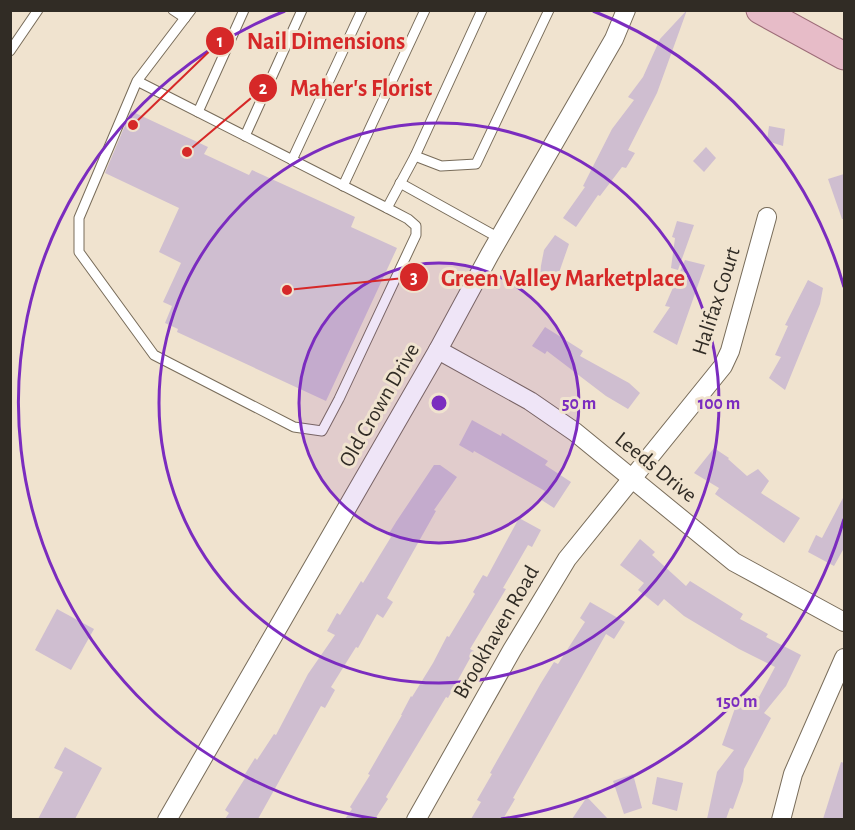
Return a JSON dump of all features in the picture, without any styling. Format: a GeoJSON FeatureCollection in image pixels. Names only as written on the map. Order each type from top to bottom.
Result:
{"type":"FeatureCollection","features":[{"type":"Feature","properties":{"kind":"main road"},"geometry":{"type":"LineString","coordinates":[[760,10],[844,56]]}},
{"type":"Feature","properties":{"kind":"street","name":"Old Crown Drive"},"geometry":{"type":"LineString","coordinates":[[167,819],[438,350],[499,238],[614,39],[626,10]]}},
{"type":"Feature","properties":{"kind":"street","name":"Halifax Court"},"geometry":{"type":"LineString","coordinates":[[632,478],[723,366],[732,343],[767,217]]}},
{"type":"Feature","properties":{"kind":"street","name":"Leeds Drive"},"geometry":{"type":"LineString","coordinates":[[438,350],[530,401],[575,432],[734,562],[844,622]]}},
{"type":"Feature","properties":{"kind":"street","name":"Brookhaven Road"},"geometry":{"type":"LineString","coordinates":[[416,819],[512,650],[567,559],[632,478]]}},
{"type":"Feature","properties":{"kind":"street"},"geometry":{"type":"LineString","coordinates":[[781,819],[793,774],[844,658]]}},
{"type":"Feature","properties":{"kind":"lane"},"geometry":{"type":"LineString","coordinates":[[10,51],[39,10]]}},
{"type":"Feature","properties":{"kind":"lane"},"geometry":{"type":"LineString","coordinates":[[137,81],[387,208],[416,226],[416,234],[322,431],[294,427],[154,355],[79,252],[79,218],[137,81],[188,14],[173,10]]}},
{"type":"Feature","properties":{"kind":"lane"},"geometry":{"type":"LineString","coordinates":[[198,112],[244,10]]}},
{"type":"Feature","properties":{"kind":"lane"},"geometry":{"type":"LineString","coordinates":[[245,136],[302,10]]}},
{"type":"Feature","properties":{"kind":"lane"},"geometry":{"type":"LineString","coordinates":[[292,160],[362,10]]}},
{"type":"Feature","properties":{"kind":"lane"},"geometry":{"type":"LineString","coordinates":[[343,186],[425,10]]}},
{"type":"Feature","properties":{"kind":"lane"},"geometry":{"type":"LineString","coordinates":[[387,208],[415,156],[482,10]]}},
{"type":"Feature","properties":{"kind":"lane"},"geometry":{"type":"LineString","coordinates":[[415,156],[441,166],[476,164],[549,10]]}},
{"type":"Feature","properties":{"kind":"lane"},"geometry":{"type":"LineString","coordinates":[[400,183],[499,238]]}},
{"type":"Feature","properties":{"kind":"building"},"geometry":{"type":"Polygon","coordinates":[[[687,10],[657,93],[628,150],[635,153],[626,168],[622,167],[600,196],[598,195],[576,227],[563,218],[585,187],[583,186],[612,129],[634,100],[628,97],[643,77],[660,39],[687,10]]]}},
{"type":"Feature","properties":{"kind":"building"},"geometry":{"type":"Polygon","coordinates":[[[131,111],[208,147],[204,154],[249,175],[252,170],[355,217],[351,227],[397,248],[326,401],[177,332],[178,329],[165,323],[172,306],[163,302],[181,263],[159,252],[179,208],[105,173],[131,111]]]}},
{"type":"Feature","properties":{"kind":"building"},"geometry":{"type":"Polygon","coordinates":[[[769,126],[785,129],[783,146],[767,141],[769,126]]]}},
{"type":"Feature","properties":{"kind":"building"},"geometry":{"type":"Polygon","coordinates":[[[706,147],[716,158],[704,172],[693,161],[706,147]]]}},
{"type":"Feature","properties":{"kind":"building"},"geometry":{"type":"Polygon","coordinates":[[[844,174],[844,219],[842,219],[828,179],[844,174]]]}},
{"type":"Feature","properties":{"kind":"building"},"geometry":{"type":"Polygon","coordinates":[[[677,221],[694,225],[678,270],[671,268],[675,238],[672,237],[677,221]]]}},
{"type":"Feature","properties":{"kind":"building"},"geometry":{"type":"Polygon","coordinates":[[[555,235],[569,244],[555,284],[539,276],[544,250],[555,235]]]}},
{"type":"Feature","properties":{"kind":"building"},"geometry":{"type":"Polygon","coordinates":[[[685,260],[705,265],[677,345],[653,332],[670,307],[665,306],[685,260]]]}},
{"type":"Feature","properties":{"kind":"building"},"geometry":{"type":"Polygon","coordinates":[[[808,280],[823,288],[820,304],[785,390],[769,378],[781,357],[775,355],[788,326],[785,325],[808,280]]]}},
{"type":"Feature","properties":{"kind":"building"},"geometry":{"type":"Polygon","coordinates":[[[545,327],[583,351],[580,356],[629,383],[640,393],[628,409],[606,396],[547,351],[545,354],[532,346],[545,327]]]}},
{"type":"Feature","properties":{"kind":"building"},"geometry":{"type":"Polygon","coordinates":[[[472,420],[501,436],[502,433],[548,461],[545,465],[571,482],[554,508],[540,499],[545,491],[459,445],[472,420]]]}},
{"type":"Feature","properties":{"kind":"building"},"geometry":{"type":"Polygon","coordinates":[[[714,448],[729,458],[747,476],[758,469],[769,481],[761,493],[800,518],[784,543],[715,494],[719,488],[694,473],[714,448]]]}},
{"type":"Feature","properties":{"kind":"building"},"geometry":{"type":"Polygon","coordinates":[[[434,465],[440,465],[457,477],[434,510],[436,511],[387,598],[393,602],[383,618],[377,614],[358,648],[356,647],[331,687],[335,690],[325,708],[321,706],[258,819],[225,819],[229,813],[225,810],[247,775],[245,774],[274,734],[276,735],[308,674],[335,635],[327,631],[337,613],[340,615],[361,581],[363,583],[391,537],[388,535],[434,465]]]}},
{"type":"Feature","properties":{"kind":"building"},"geometry":{"type":"Polygon","coordinates":[[[844,496],[844,548],[834,566],[808,552],[816,535],[822,538],[844,496]]]}},
{"type":"Feature","properties":{"kind":"building"},"geometry":{"type":"Polygon","coordinates":[[[519,518],[541,530],[532,547],[528,545],[503,588],[506,589],[470,649],[474,651],[448,698],[446,697],[375,819],[345,819],[411,696],[475,594],[473,592],[483,575],[487,577],[519,518]]]}},
{"type":"Feature","properties":{"kind":"building"},"geometry":{"type":"Polygon","coordinates":[[[640,539],[655,552],[652,555],[686,586],[690,581],[743,614],[740,619],[768,634],[766,637],[801,655],[786,686],[764,713],[771,718],[744,769],[743,781],[733,809],[730,808],[726,819],[707,819],[717,772],[734,750],[722,745],[740,694],[753,699],[756,695],[759,697],[775,667],[739,649],[684,616],[664,599],[658,606],[638,590],[644,583],[620,565],[640,539]]]}},
{"type":"Feature","properties":{"kind":"building"},"geometry":{"type":"Polygon","coordinates":[[[590,602],[625,622],[614,639],[606,634],[503,819],[471,819],[481,802],[477,800],[492,774],[490,773],[554,662],[558,664],[585,622],[580,618],[590,602]]]}},
{"type":"Feature","properties":{"kind":"building"},"geometry":{"type":"Polygon","coordinates":[[[57,609],[94,629],[71,670],[35,650],[57,609]]]}},
{"type":"Feature","properties":{"kind":"building"},"geometry":{"type":"Polygon","coordinates":[[[65,747],[102,768],[75,819],[38,819],[63,772],[54,768],[65,747]]]}},
{"type":"Feature","properties":{"kind":"building"},"geometry":{"type":"Polygon","coordinates":[[[841,762],[844,763],[844,819],[823,819],[841,762]]]}},
{"type":"Feature","properties":{"kind":"building"},"geometry":{"type":"Polygon","coordinates":[[[633,774],[642,808],[624,814],[613,781],[633,774]]]}},
{"type":"Feature","properties":{"kind":"building"},"geometry":{"type":"Polygon","coordinates":[[[657,777],[683,783],[677,811],[652,804],[657,777]]]}},
{"type":"Feature","properties":{"kind":"building"},"geometry":{"type":"Polygon","coordinates":[[[587,797],[608,819],[572,819],[587,797]]]}},
{"type":"Feature","properties":{"kind":"place","name":"Nail Dimensions"},"geometry":{"type":"Point","coordinates":[133,125]}},
{"type":"Feature","properties":{"kind":"place","name":"Maher's Florist"},"geometry":{"type":"Point","coordinates":[187,152]}},
{"type":"Feature","properties":{"kind":"place","name":"Green Valley Marketplace"},"geometry":{"type":"Point","coordinates":[287,290]}}]}
